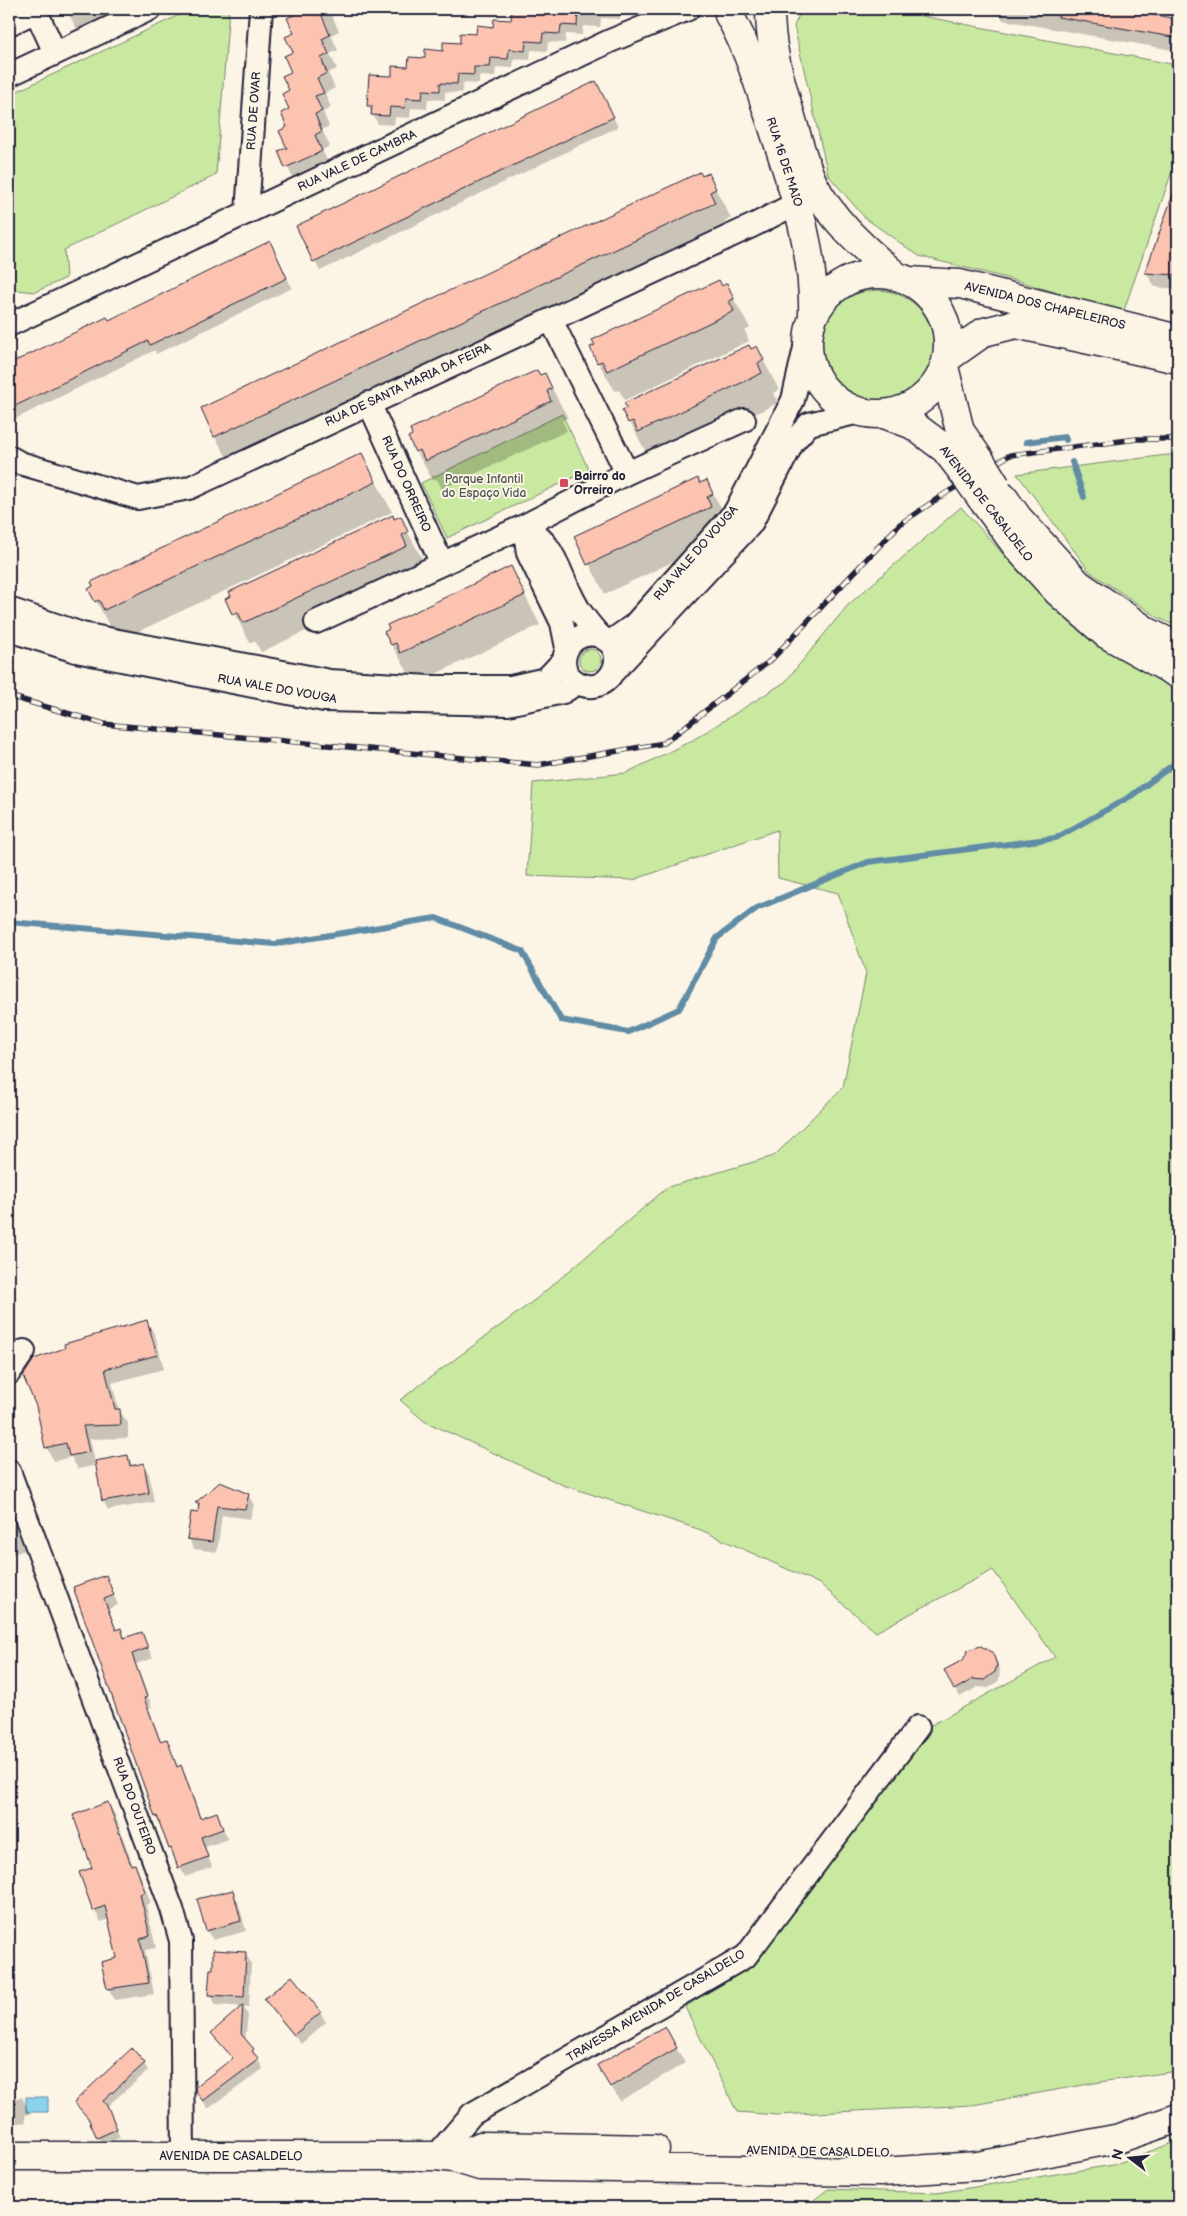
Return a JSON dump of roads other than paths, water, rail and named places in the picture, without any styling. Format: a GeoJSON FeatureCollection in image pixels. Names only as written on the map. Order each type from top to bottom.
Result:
{"type":"FeatureCollection","features":[{"type":"Feature","properties":{"kind":"street","name":"RUA DE OVAR"},"geometry":{"type":"LineString","coordinates":[[247,212],[261,9]]}},
{"type":"Feature","properties":{"kind":"street","name":"RUA VALE DE CAMBRA"},"geometry":{"type":"LineString","coordinates":[[15,317],[247,212],[610,41],[688,9]]}},
{"type":"Feature","properties":{"kind":"street","name":"RUA 16 DE MAIO"},"geometry":{"type":"LineString","coordinates":[[724,12],[743,18],[757,17],[771,9]]}},
{"type":"Feature","properties":{"kind":"street","name":"RUA 16 DE MAIO"},"geometry":{"type":"LineString","coordinates":[[771,9],[770,35],[776,66],[814,183],[830,210],[852,238],[903,278]]}},
{"type":"Feature","properties":{"kind":"street"},"geometry":{"type":"LineString","coordinates":[[9,24],[36,11],[55,53]]}},
{"type":"Feature","properties":{"kind":"street"},"geometry":{"type":"LineString","coordinates":[[9,75],[141,11]]}},
{"type":"Feature","properties":{"kind":"street","name":"RUA 16 DE MAIO"},"geometry":{"type":"LineString","coordinates":[[724,12],[743,39],[797,203],[811,264],[810,327]]}},
{"type":"Feature","properties":{"kind":"street","name":"RUA DE SANTA MARIA DA FEIRA"},"geometry":{"type":"LineString","coordinates":[[9,457],[20,463],[138,498],[189,488],[754,225],[797,203]]}},
{"type":"Feature","properties":{"kind":"street","name":"RUA VALE DO VOUGA"},"geometry":{"type":"LineString","coordinates":[[9,609],[82,634],[330,681],[430,687],[510,687],[546,679],[581,636],[594,634],[605,639],[634,625],[735,512],[793,400],[810,327],[824,298],[839,285],[857,276],[876,273],[903,278]]}},
{"type":"Feature","properties":{"kind":"street","name":"AVENIDA DOS CHAPELEIROS"},"geometry":{"type":"LineString","coordinates":[[903,278],[960,284],[1178,339]]}},
{"type":"Feature","properties":{"kind":"street"},"geometry":{"type":"LineString","coordinates":[[903,278],[928,294],[941,313],[947,335],[946,362]]}},
{"type":"Feature","properties":{"kind":"street"},"geometry":{"type":"LineString","coordinates":[[551,320],[627,473]]}},
{"type":"Feature","properties":{"kind":"street","name":"AVENIDA DOS CHAPELEIROS"},"geometry":{"type":"LineString","coordinates":[[946,362],[984,332],[1016,324],[1178,359]]}},
{"type":"Feature","properties":{"kind":"street"},"geometry":{"type":"LineString","coordinates":[[810,327],[809,359],[816,377],[827,393],[842,405],[871,413]]}},
{"type":"Feature","properties":{"kind":"street","name":"RUA VALE DO VOUGA"},"geometry":{"type":"LineString","coordinates":[[9,630],[76,651],[324,700],[508,704],[563,692],[577,682],[594,686],[609,678],[751,524],[793,442],[810,424],[871,413],[900,411],[921,399],[937,381],[946,362]]}},
{"type":"Feature","properties":{"kind":"street","name":"AVENIDA DE CASALDELO"},"geometry":{"type":"LineString","coordinates":[[946,362],[960,430],[971,466],[989,493],[1018,548],[1058,592],[1106,634],[1178,674]]}},
{"type":"Feature","properties":{"kind":"street","name":"RUA DO ORREIRO"},"geometry":{"type":"LineString","coordinates":[[370,403],[442,564]]}},
{"type":"Feature","properties":{"kind":"street","name":"AVENIDA DE CASALDELO"},"geometry":{"type":"LineString","coordinates":[[871,413],[913,425],[971,466]]}},
{"type":"Feature","properties":{"kind":"street"},"geometry":{"type":"LineString","coordinates":[[316,622],[524,526],[627,473],[744,420]]}},
{"type":"Feature","properties":{"kind":"street","name":"AVENIDA DE CASALDELO"},"geometry":{"type":"LineString","coordinates":[[989,493],[1018,518],[1078,584],[1148,632],[1178,647]]}},
{"type":"Feature","properties":{"kind":"street"},"geometry":{"type":"LineString","coordinates":[[524,526],[547,544],[580,612],[605,639],[615,654],[614,671]]}},
{"type":"Feature","properties":{"kind":"street"},"geometry":{"type":"LineString","coordinates":[[524,526],[528,553],[562,623],[568,673],[577,682]]}},
{"type":"Feature","properties":{"kind":"street"},"geometry":{"type":"LineString","coordinates":[[9,1373],[24,1351]]}},
{"type":"Feature","properties":{"kind":"street","name":"RUA DO OUTEIRO"},"geometry":{"type":"LineString","coordinates":[[9,1471],[172,1909],[181,1941],[183,2156]]}},
{"type":"Feature","properties":{"kind":"street","name":"TRAVESSA AVENIDA DE CASALDELO"},"geometry":{"type":"LineString","coordinates":[[445,2157],[472,2114],[746,1956],[918,1727]]}},
{"type":"Feature","properties":{"kind":"street","name":"AVENIDA DE CASALDELO"},"geometry":{"type":"LineString","coordinates":[[445,2157],[481,2146],[879,2154],[979,2147],[1116,2123],[1178,2101]]}},
{"type":"Feature","properties":{"kind":"street","name":"AVENIDA DE CASALDELO"},"geometry":{"type":"LineString","coordinates":[[9,2156],[445,2157],[480,2166],[880,2172],[978,2166],[1120,2138],[1178,2118]]}},
{"type":"Feature","properties":{"kind":"water"},"geometry":{"type":"Polygon","coordinates":[[[26,2097],[48,2097],[48,2112],[26,2112],[26,2097]]]}},
{"type":"Feature","properties":{"kind":"waterway"},"geometry":{"type":"LineString","coordinates":[[1026,442],[1065,437],[1066,440]]}},
{"type":"Feature","properties":{"kind":"waterway"},"geometry":{"type":"LineString","coordinates":[[1072,462],[1084,497]]}},
{"type":"Feature","properties":{"kind":"waterway"},"geometry":{"type":"LineString","coordinates":[[9,922],[275,944],[436,918],[522,951],[561,1020],[628,1032],[679,1009],[717,938],[757,908],[868,862],[1056,838],[1131,796],[1178,761]]}},
{"type":"Feature","properties":{"kind":"railway"},"geometry":{"type":"LineString","coordinates":[[9,696],[104,724],[538,765],[664,743],[771,660],[900,524],[946,493],[1010,455],[1137,439],[1178,439]]}},
{"type":"Feature","properties":{"kind":"place","name":"Bairro do Orreiro"},"geometry":{"type":"Point","coordinates":[564,483]}},
{"type":"Feature","properties":{"kind":"park label","name":"Parque Infantil do Espaço Vida"},"geometry":{"type":"Point","coordinates":[484,486]}}]}
